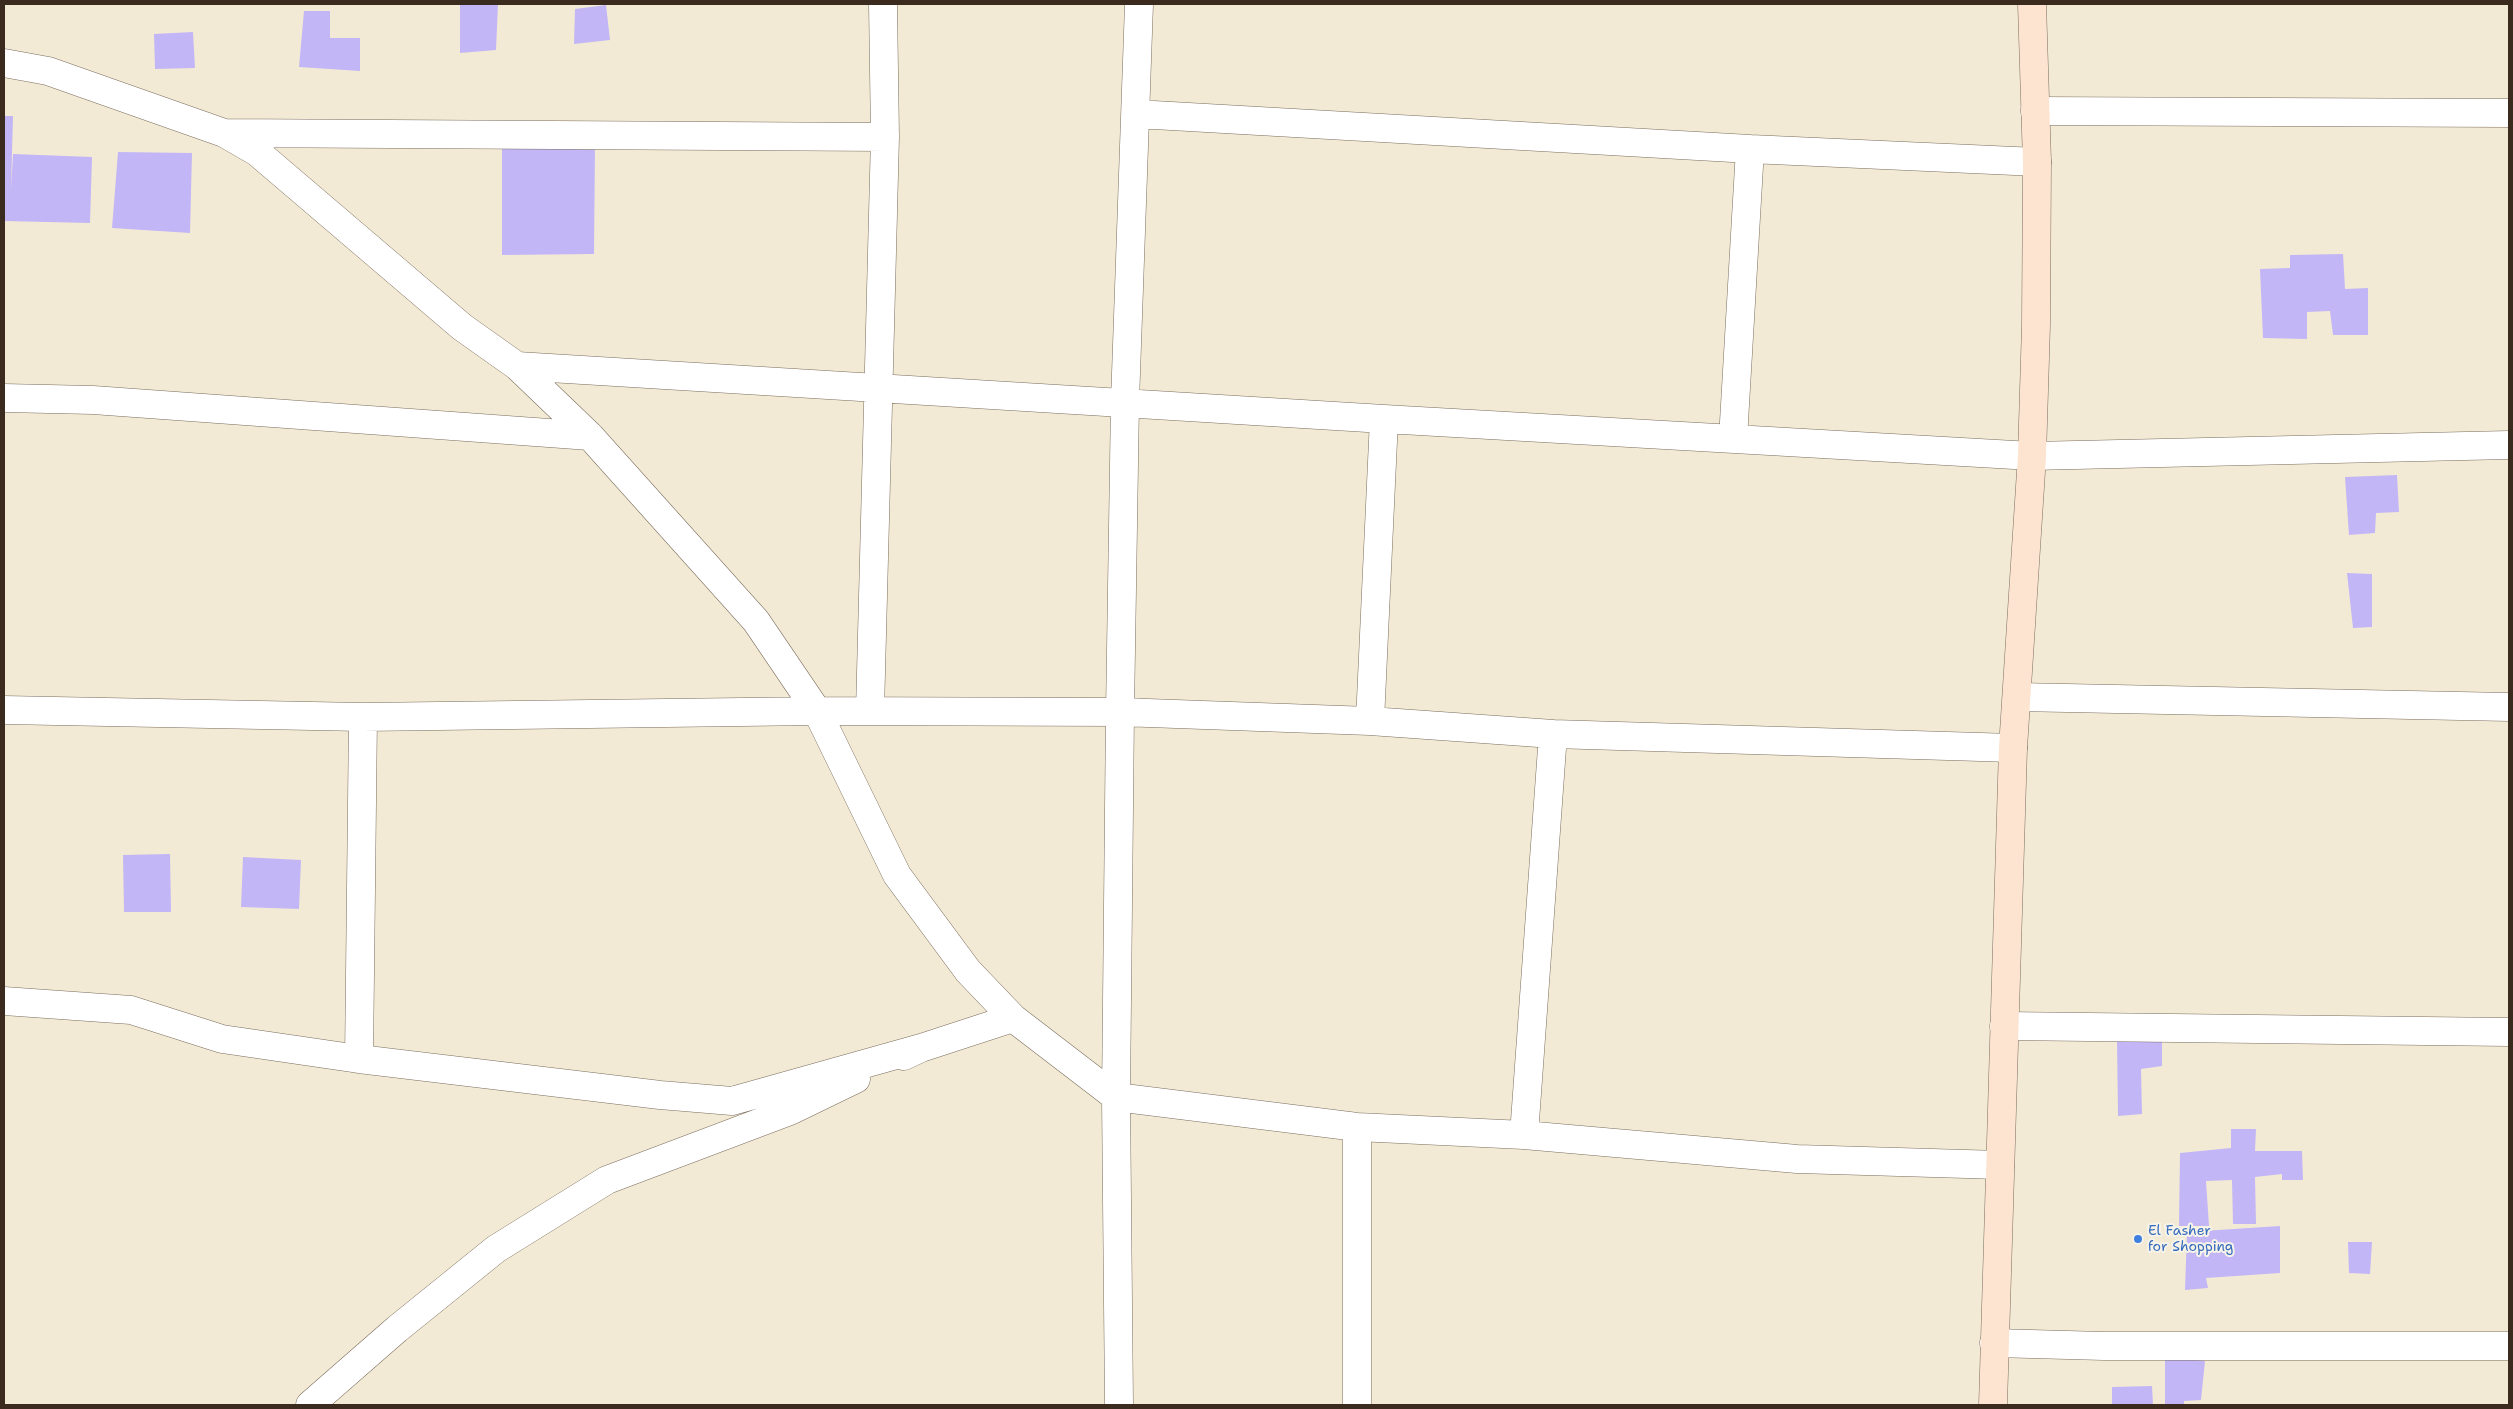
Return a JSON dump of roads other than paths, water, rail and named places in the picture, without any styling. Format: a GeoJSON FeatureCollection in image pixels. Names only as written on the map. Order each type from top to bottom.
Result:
{"type":"FeatureCollection","features":[{"type":"Feature","properties":{"kind":"street"},"geometry":{"type":"LineString","coordinates":[[870,711],[884,136],[883,4]]}},
{"type":"Feature","properties":{"kind":"street"},"geometry":{"type":"LineString","coordinates":[[1119,1405],[1116,1097],[1120,712],[1125,402],[1139,4]]}},
{"type":"Feature","properties":{"kind":"street"},"geometry":{"type":"LineString","coordinates":[[1993,1405],[2013,748],[2032,456],[2036,325],[2037,162],[2032,4]]}},
{"type":"Feature","properties":{"kind":"street"},"geometry":{"type":"LineString","coordinates":[[4,63],[48,71],[224,132],[257,152],[462,327],[517,366],[590,436],[756,621],[817,710],[897,875],[968,971],[1013,1018],[1116,1097],[1358,1127],[1524,1135],[1796,1158],[2000,1165]]}},
{"type":"Feature","properties":{"kind":"street"},"geometry":{"type":"LineString","coordinates":[[2034,111],[2509,113]]}},
{"type":"Feature","properties":{"kind":"street"},"geometry":{"type":"LineString","coordinates":[[1136,114],[1750,149],[2037,162]]}},
{"type":"Feature","properties":{"kind":"street"},"geometry":{"type":"LineString","coordinates":[[224,132],[884,136]]}},
{"type":"Feature","properties":{"kind":"street"},"geometry":{"type":"LineString","coordinates":[[1734,439],[1750,149]]}},
{"type":"Feature","properties":{"kind":"street"},"geometry":{"type":"LineString","coordinates":[[517,366],[2032,456],[2509,445]]}},
{"type":"Feature","properties":{"kind":"street"},"geometry":{"type":"LineString","coordinates":[[4,398],[93,400],[590,436]]}},
{"type":"Feature","properties":{"kind":"street"},"geometry":{"type":"LineString","coordinates":[[1370,722],[1384,419]]}},
{"type":"Feature","properties":{"kind":"street"},"geometry":{"type":"LineString","coordinates":[[2017,697],[2509,707]]}},
{"type":"Feature","properties":{"kind":"street"},"geometry":{"type":"LineString","coordinates":[[4,710],[363,717],[817,710],[1120,712],[1370,722],[1553,734],[2013,748]]}},
{"type":"Feature","properties":{"kind":"street"},"geometry":{"type":"LineString","coordinates":[[359,1060],[363,717]]}},
{"type":"Feature","properties":{"kind":"street"},"geometry":{"type":"LineString","coordinates":[[1524,1135],[1553,734]]}},
{"type":"Feature","properties":{"kind":"street"},"geometry":{"type":"LineString","coordinates":[[4,1001],[130,1010],[222,1039],[359,1060],[732,1101],[921,1048],[1013,1018]]}},
{"type":"Feature","properties":{"kind":"street"},"geometry":{"type":"LineString","coordinates":[[2004,1026],[2509,1032]]}},
{"type":"Feature","properties":{"kind":"street"},"geometry":{"type":"LineString","coordinates":[[310,1405],[397,1329],[496,1250],[607,1180],[790,1111],[921,1048]]}},
{"type":"Feature","properties":{"kind":"street"},"geometry":{"type":"LineString","coordinates":[[1357,1405],[1358,1127]]}},
{"type":"Feature","properties":{"kind":"street"},"geometry":{"type":"LineString","coordinates":[[1994,1343],[2104,1346],[2509,1346]]}},
{"type":"Feature","properties":{"kind":"place","name":"El Fasher for Shopping"},"geometry":{"type":"Point","coordinates":[2138,1239]}}]}
